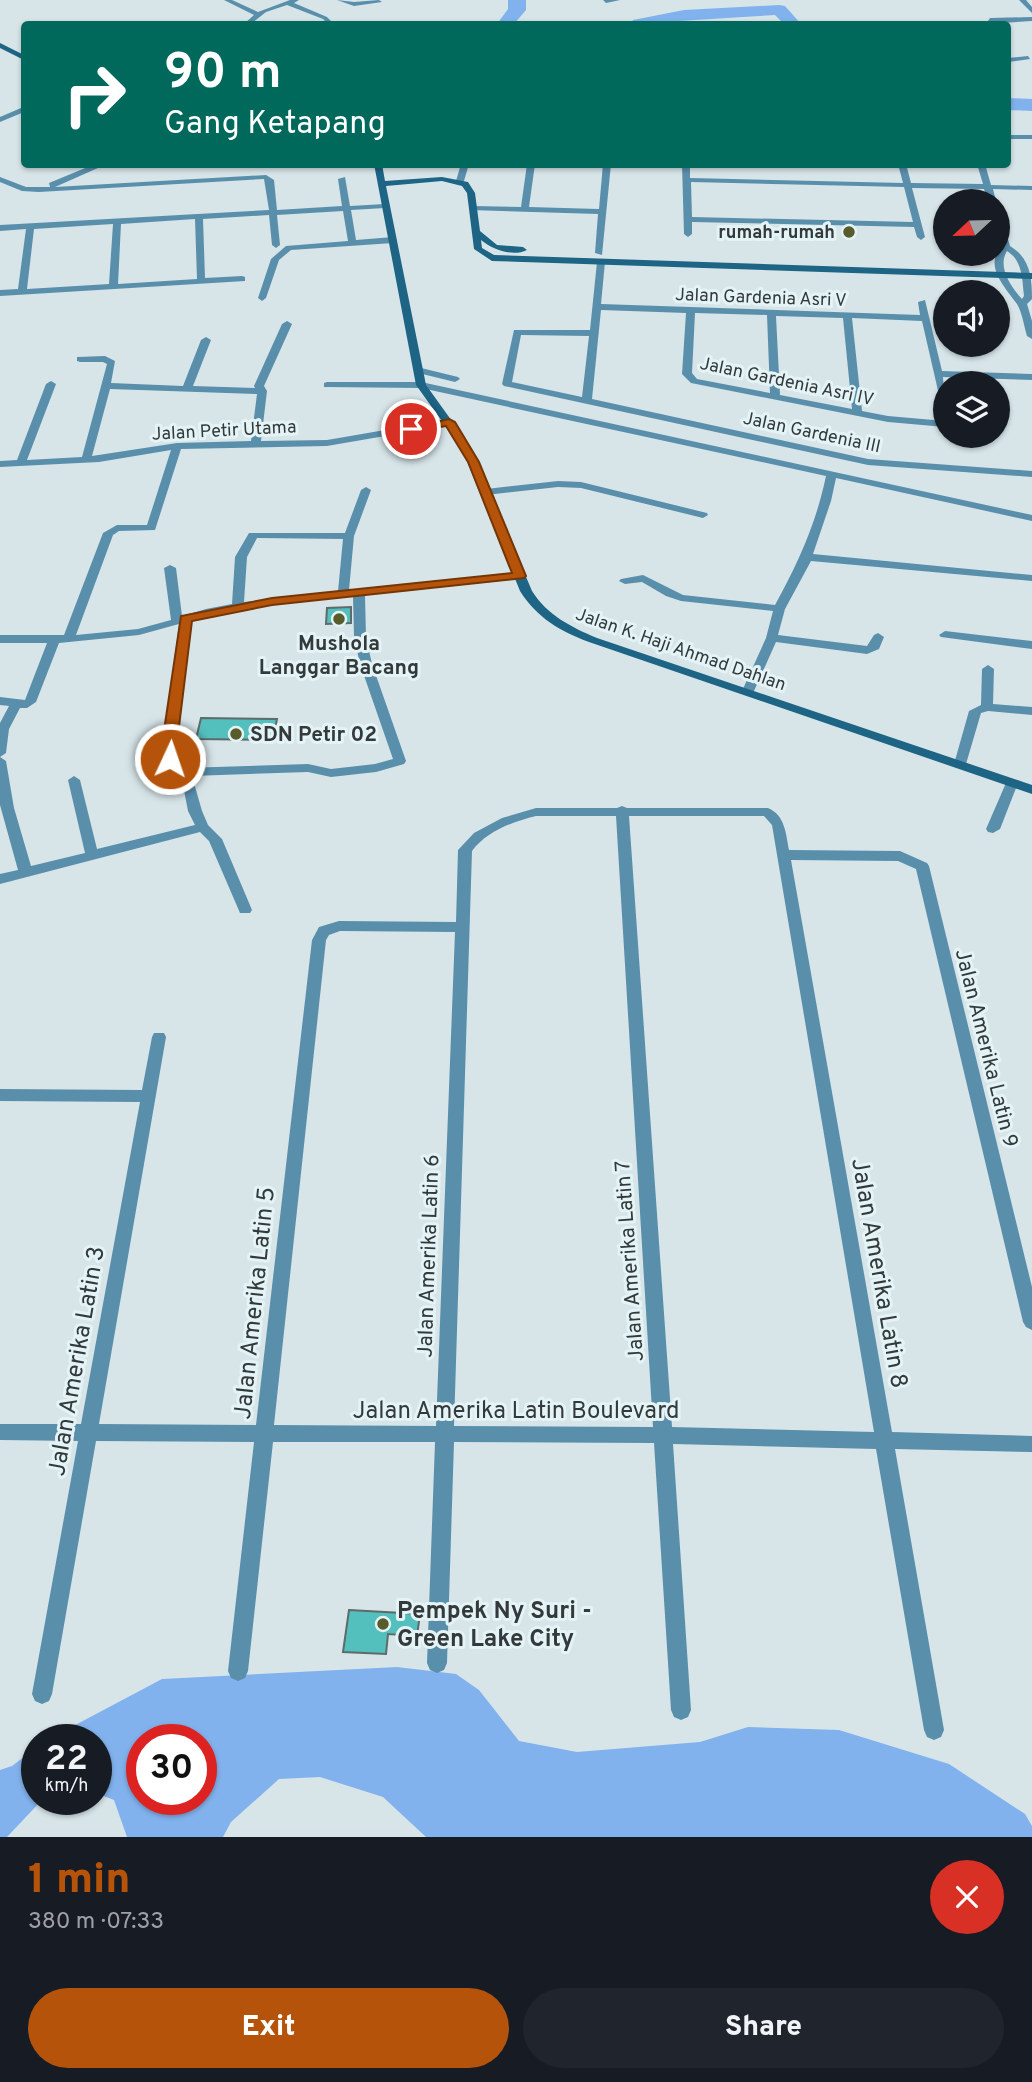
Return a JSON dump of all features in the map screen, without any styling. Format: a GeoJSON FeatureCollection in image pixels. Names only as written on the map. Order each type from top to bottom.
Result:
{"type":"FeatureCollection","features":[{"type":"Feature","properties":{"kind":"main road"},"geometry":{"type":"LineString","coordinates":[[0,45],[21,56]]}},
{"type":"Feature","properties":{"kind":"main road","name":"Jalan K. Haji Ahmad Dahlan"},"geometry":{"type":"LineString","coordinates":[[379,168],[382,184],[379,206],[390,240],[419,378],[467,449],[519,576],[539,610],[562,626],[593,640],[1032,790]]}},
{"type":"Feature","properties":{"kind":"main road"},"geometry":{"type":"LineString","coordinates":[[382,184],[460,181],[469,188],[478,249],[492,257],[595,257],[1029,274]]}},
{"type":"Feature","properties":{"kind":"street"},"geometry":{"type":"LineString","coordinates":[[227,0],[257,20],[296,0]]}},
{"type":"Feature","properties":{"kind":"street"},"geometry":{"type":"LineString","coordinates":[[340,0],[354,4],[379,2]]}},
{"type":"Feature","properties":{"kind":"street"},"geometry":{"type":"LineString","coordinates":[[606,1],[617,0]]}},
{"type":"Feature","properties":{"kind":"street"},"geometry":{"type":"LineString","coordinates":[[1022,0],[1032,11]]}},
{"type":"Feature","properties":{"kind":"street"},"geometry":{"type":"LineString","coordinates":[[288,3],[328,21]]}},
{"type":"Feature","properties":{"kind":"street"},"geometry":{"type":"LineString","coordinates":[[988,21],[1032,19]]}},
{"type":"Feature","properties":{"kind":"street"},"geometry":{"type":"LineString","coordinates":[[1011,60],[1028,58]]}},
{"type":"Feature","properties":{"kind":"street"},"geometry":{"type":"LineString","coordinates":[[0,120],[21,111]]}},
{"type":"Feature","properties":{"kind":"street"},"geometry":{"type":"LineString","coordinates":[[0,125],[21,117]]}},
{"type":"Feature","properties":{"kind":"street"},"geometry":{"type":"LineString","coordinates":[[1011,137],[1032,137]]}},
{"type":"Feature","properties":{"kind":"street"},"geometry":{"type":"LineString","coordinates":[[39,190],[93,168]]}},
{"type":"Feature","properties":{"kind":"street"},"geometry":{"type":"LineString","coordinates":[[460,181],[464,168]]}},
{"type":"Feature","properties":{"kind":"street"},"geometry":{"type":"LineString","coordinates":[[525,210],[530,168]]}},
{"type":"Feature","properties":{"kind":"street"},"geometry":{"type":"LineString","coordinates":[[587,401],[596,307],[595,257],[607,168]]}},
{"type":"Feature","properties":{"kind":"street"},"geometry":{"type":"LineString","coordinates":[[686,168],[688,233]]}},
{"type":"Feature","properties":{"kind":"street"},"geometry":{"type":"LineString","coordinates":[[903,168],[921,237]]}},
{"type":"Feature","properties":{"kind":"street"},"geometry":{"type":"LineString","coordinates":[[982,168],[988,187]]}},
{"type":"Feature","properties":{"kind":"street"},"geometry":{"type":"LineString","coordinates":[[0,179],[39,190],[259,177],[270,180],[276,245]]}},
{"type":"Feature","properties":{"kind":"street"},"geometry":{"type":"LineString","coordinates":[[342,179],[352,240]]}},
{"type":"Feature","properties":{"kind":"street"},"geometry":{"type":"LineString","coordinates":[[687,183],[908,189],[1032,188]]}},
{"type":"Feature","properties":{"kind":"street"},"geometry":{"type":"LineString","coordinates":[[0,228],[379,206]]}},
{"type":"Feature","properties":{"kind":"street"},"geometry":{"type":"LineString","coordinates":[[473,208],[603,212]]}},
{"type":"Feature","properties":{"kind":"street"},"geometry":{"type":"LineString","coordinates":[[199,217],[201,282]]}},
{"type":"Feature","properties":{"kind":"street"},"geometry":{"type":"LineString","coordinates":[[688,219],[918,225]]}},
{"type":"Feature","properties":{"kind":"street"},"geometry":{"type":"LineString","coordinates":[[113,287],[117,222]]}},
{"type":"Feature","properties":{"kind":"street"},"geometry":{"type":"LineString","coordinates":[[22,292],[30,227]]}},
{"type":"Feature","properties":{"kind":"street"},"geometry":{"type":"LineString","coordinates":[[262,298],[275,259],[289,248],[390,240]]}},
{"type":"Feature","properties":{"kind":"street"},"geometry":{"type":"LineString","coordinates":[[1010,249],[1016,253],[1029,274],[1029,297],[1022,304]]}},
{"type":"Feature","properties":{"kind":"street"},"geometry":{"type":"LineString","coordinates":[[1000,266],[1006,280]]}},
{"type":"Feature","properties":{"kind":"street"},"geometry":{"type":"LineString","coordinates":[[1010,284],[1029,274]]}},
{"type":"Feature","properties":{"kind":"street"},"geometry":{"type":"LineString","coordinates":[[0,293],[242,279]]}},
{"type":"Feature","properties":{"kind":"street"},"geometry":{"type":"LineString","coordinates":[[1010,286],[1022,304],[1032,336]]}},
{"type":"Feature","properties":{"kind":"street"},"geometry":{"type":"LineString","coordinates":[[922,303],[937,371]]}},
{"type":"Feature","properties":{"kind":"street","name":"Jalan Gardenia Asri V"},"geometry":{"type":"LineString","coordinates":[[596,307],[925,318]]}},
{"type":"Feature","properties":{"kind":"street","name":"Jalan Gardenia Asri IV"},"geometry":{"type":"LineString","coordinates":[[691,310],[690,378],[857,413],[933,422]]}},
{"type":"Feature","properties":{"kind":"street"},"geometry":{"type":"LineString","coordinates":[[771,313],[775,396]]}},
{"type":"Feature","properties":{"kind":"street"},"geometry":{"type":"LineString","coordinates":[[846,315],[857,413]]}},
{"type":"Feature","properties":{"kind":"street"},"geometry":{"type":"LineString","coordinates":[[256,444],[262,391],[259,386],[264,368],[287,324]]}},
{"type":"Feature","properties":{"kind":"street","name":"Jalan Gardenia III"},"geometry":{"type":"LineString","coordinates":[[594,333],[517,332],[507,384],[868,462],[1032,474]]}},
{"type":"Feature","properties":{"kind":"street"},"geometry":{"type":"LineString","coordinates":[[188,386],[206,341]]}},
{"type":"Feature","properties":{"kind":"street"},"geometry":{"type":"LineString","coordinates":[[80,359],[111,361],[86,460]]}},
{"type":"Feature","properties":{"kind":"street"},"geometry":{"type":"LineString","coordinates":[[1010,376],[1032,377]]}},
{"type":"Feature","properties":{"kind":"street"},"geometry":{"type":"LineString","coordinates":[[327,385],[419,378],[454,379]]}},
{"type":"Feature","properties":{"kind":"street"},"geometry":{"type":"LineString","coordinates":[[419,378],[831,475],[1032,518]]}},
{"type":"Feature","properties":{"kind":"street"},"geometry":{"type":"LineString","coordinates":[[21,462],[51,384]]}},
{"type":"Feature","properties":{"kind":"street"},"geometry":{"type":"LineString","coordinates":[[106,386],[188,386],[262,391]]}},
{"type":"Feature","properties":{"kind":"street","name":"Jalan Petir Utama"},"geometry":{"type":"LineString","coordinates":[[0,464],[86,460],[177,446],[341,442],[449,422]]}},
{"type":"Feature","properties":{"kind":"street"},"geometry":{"type":"LineString","coordinates":[[69,639],[108,533],[117,528],[151,528],[177,446]]}},
{"type":"Feature","properties":{"kind":"street"},"geometry":{"type":"LineString","coordinates":[[748,691],[772,638],[779,609],[807,556],[826,501],[831,475]]}},
{"type":"Feature","properties":{"kind":"street"},"geometry":{"type":"LineString","coordinates":[[486,492],[558,484],[582,485],[703,515]]}},
{"type":"Feature","properties":{"kind":"street"},"geometry":{"type":"LineString","coordinates":[[343,594],[349,536],[366,490]]}},
{"type":"Feature","properties":{"kind":"street"},"geometry":{"type":"LineString","coordinates":[[238,606],[241,557],[253,535],[349,536]]}},
{"type":"Feature","properties":{"kind":"street"},"geometry":{"type":"LineString","coordinates":[[807,556],[1032,578]]}},
{"type":"Feature","properties":{"kind":"street"},"geometry":{"type":"LineString","coordinates":[[170,568],[181,620],[168,751],[176,767],[184,772],[308,768],[331,773],[376,768],[400,761],[366,664],[360,637],[359,593]]}},
{"type":"Feature","properties":{"kind":"street"},"geometry":{"type":"LineString","coordinates":[[0,639],[69,639],[139,632],[238,606],[519,576]]}},
{"type":"Feature","properties":{"kind":"street"},"geometry":{"type":"LineString","coordinates":[[625,581],[643,578],[663,592],[682,598],[744,602],[779,609]]}},
{"type":"Feature","properties":{"kind":"street"},"geometry":{"type":"LineString","coordinates":[[945,635],[1032,645]]}},
{"type":"Feature","properties":{"kind":"street"},"geometry":{"type":"LineString","coordinates":[[772,638],[867,650],[873,649],[878,637]]}},
{"type":"Feature","properties":{"kind":"street"},"geometry":{"type":"LineString","coordinates":[[0,701],[16,704],[30,702],[54,639]]}},
{"type":"Feature","properties":{"kind":"street"},"geometry":{"type":"LineString","coordinates":[[987,707],[988,669]]}},
{"type":"Feature","properties":{"kind":"street"},"geometry":{"type":"LineString","coordinates":[[0,751],[4,729],[16,704]]}},
{"type":"Feature","properties":{"kind":"street"},"geometry":{"type":"LineString","coordinates":[[960,764],[975,711],[987,707],[1032,711]]}},
{"type":"Feature","properties":{"kind":"street"},"geometry":{"type":"LineString","coordinates":[[0,761],[6,808],[26,873]]}},
{"type":"Feature","properties":{"kind":"street"},"geometry":{"type":"LineString","coordinates":[[184,772],[203,827],[215,839],[245,910]]}},
{"type":"Feature","properties":{"kind":"street"},"geometry":{"type":"LineString","coordinates":[[74,780],[92,855]]}},
{"type":"Feature","properties":{"kind":"street"},"geometry":{"type":"LineString","coordinates":[[993,829],[1012,783]]}},
{"type":"Feature","properties":{"kind":"street","name":"Jalan Amerika Latin 8"},"geometry":{"type":"LineString","coordinates":[[622,810],[768,812],[778,824],[934,1730]]}},
{"type":"Feature","properties":{"kind":"street","name":"Jalan Amerika Latin 6"},"geometry":{"type":"LineString","coordinates":[[437,1663],[465,850],[474,837],[520,815],[622,810]]}},
{"type":"Feature","properties":{"kind":"street","name":"Jalan Amerika Latin 7"},"geometry":{"type":"LineString","coordinates":[[622,810],[681,1710]]}},
{"type":"Feature","properties":{"kind":"street"},"geometry":{"type":"LineString","coordinates":[[0,879],[203,827]]}},
{"type":"Feature","properties":{"kind":"street","name":"Jalan Amerika Latin 9"},"geometry":{"type":"LineString","coordinates":[[783,855],[900,856],[922,866],[1032,1322]]}},
{"type":"Feature","properties":{"kind":"street","name":"Jalan Amerika Latin 5"},"geometry":{"type":"LineString","coordinates":[[238,1671],[319,940],[324,931],[339,926],[462,927]]}},
{"type":"Feature","properties":{"kind":"street","name":"Jalan Amerika Latin 3"},"geometry":{"type":"LineString","coordinates":[[42,1694],[159,1037]]}},
{"type":"Feature","properties":{"kind":"street"},"geometry":{"type":"LineString","coordinates":[[0,1095],[148,1096]]}},
{"type":"Feature","properties":{"kind":"street","name":"Jalan Amerika Latin Boulevard"},"geometry":{"type":"LineString","coordinates":[[0,1432],[663,1434],[1032,1444]]}},
{"type":"Feature","properties":{"kind":"water"},"geometry":{"type":"Polygon","coordinates":[[[397,1667],[456,1674],[479,1690],[519,1741],[577,1752],[700,1742],[748,1727],[839,1730],[949,1764],[1025,1814],[1032,1826],[1032,1837],[426,1837],[383,1797],[320,1777],[279,1779],[231,1822],[223,1837],[127,1837],[112,1799],[112,1724],[77,1724],[162,1679],[397,1667]]]}},
{"type":"Feature","properties":{"kind":"water"},"geometry":{"type":"Polygon","coordinates":[[[21,1759],[21,1815],[28,1815],[7,1837],[0,1837],[0,1770],[21,1759]]]}},
{"type":"Feature","properties":{"kind":"building","name":"Mushola Langgar Bacang"},"geometry":{"type":"Polygon","coordinates":[[[351,607],[351,623],[326,624],[327,608],[351,607]]]}},
{"type":"Feature","properties":{"kind":"building","name":"SDN Petir 02"},"geometry":{"type":"Polygon","coordinates":[[[201,718],[277,719],[273,740],[196,739],[201,718]]]}},
{"type":"Feature","properties":{"kind":"building","name":"Pempek Ny Suri - Green Lake City"},"geometry":{"type":"Polygon","coordinates":[[[349,1610],[420,1614],[417,1636],[388,1634],[386,1654],[343,1652],[349,1610]]]}},
{"type":"Feature","properties":{"kind":"waterway"},"geometry":{"type":"LineString","coordinates":[[508,21],[517,10],[517,0]]}},
{"type":"Feature","properties":{"kind":"waterway"},"geometry":{"type":"LineString","coordinates":[[654,21],[684,15],[779,10],[790,21]]}},
{"type":"Feature","properties":{"kind":"waterway"},"geometry":{"type":"LineString","coordinates":[[1011,104],[1032,105]]}},
{"type":"Feature","properties":{"kind":"place","name":"rumah-rumah"},"geometry":{"type":"Point","coordinates":[849,232]}},
{"type":"Feature","properties":{"kind":"place","name":"Mushola Langgar Bacang"},"geometry":{"type":"Point","coordinates":[339,619]}},
{"type":"Feature","properties":{"kind":"place","name":"SDN Petir 02"},"geometry":{"type":"Point","coordinates":[236,734]}},
{"type":"Feature","properties":{"kind":"place","name":"Pempek Ny Suri - Green Lake City"},"geometry":{"type":"Point","coordinates":[383,1624]}},
{"type":"Feature","properties":{"kind":"route"},"geometry":{"type":"LineString","coordinates":[[170,759],[168,751],[186,619],[210,611],[272,601],[519,576],[473,462],[449,422],[411,429]]}}]}
